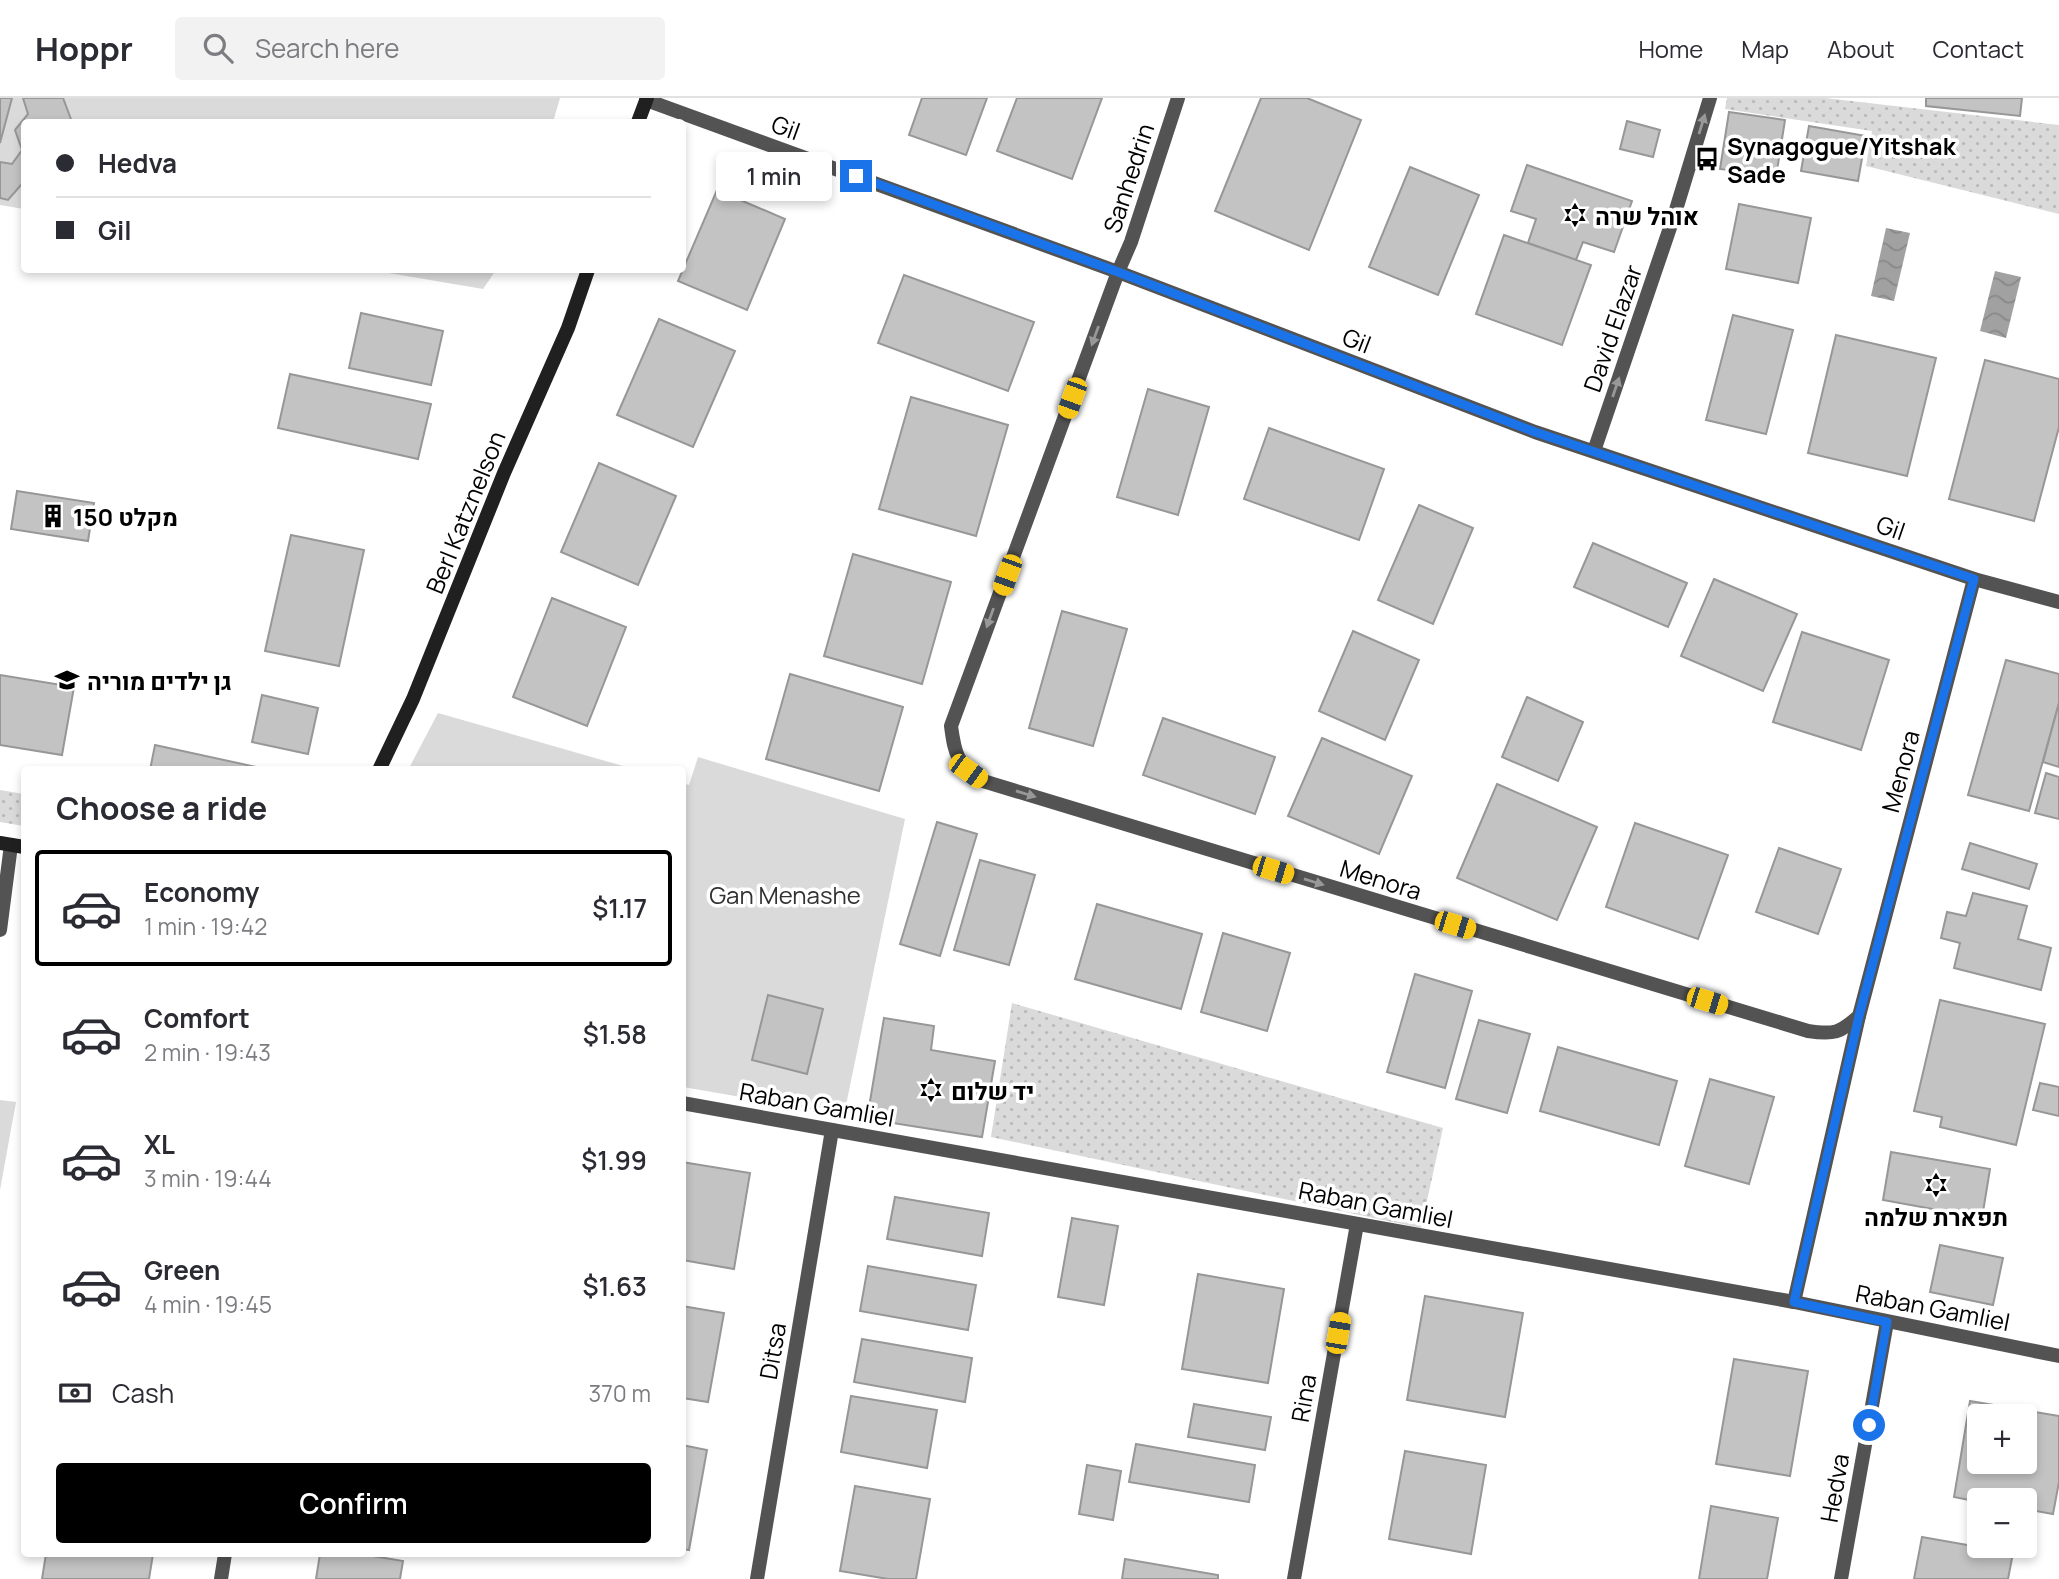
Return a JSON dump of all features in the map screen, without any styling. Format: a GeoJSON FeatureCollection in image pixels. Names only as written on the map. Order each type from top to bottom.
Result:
{"type":"FeatureCollection","features":[{"type":"Feature","properties":{"kind":"street","name":"Sanhedrin"},"geometry":{"type":"LineString","coordinates":[[1118,272],[1131,242],[1178,98]]}},
{"type":"Feature","properties":{"kind":"street","name":"David Elazar"},"geometry":{"type":"LineString","coordinates":[[1594,452],[1675,213],[1710,98]]}},
{"type":"Feature","properties":{"kind":"street","name":"Gil"},"geometry":{"type":"LineString","coordinates":[[646,99],[1118,272],[1535,432],[1974,579],[2059,602]]}},
{"type":"Feature","properties":{"kind":"street"},"geometry":{"type":"LineString","coordinates":[[640,119],[646,99]]}},
{"type":"Feature","properties":{"kind":"street","name":"Menora"},"geometry":{"type":"LineString","coordinates":[[1118,272],[951,726],[954,751],[968,771],[983,781],[1808,1031],[1827,1034],[1845,1028],[1859,1016],[1974,579]]}},
{"type":"Feature","properties":{"kind":"street","name":"Berl Katznelson"},"geometry":{"type":"LineString","coordinates":[[381,766],[413,699],[504,472],[568,328],[587,273]]}},
{"type":"Feature","properties":{"kind":"street"},"geometry":{"type":"LineString","coordinates":[[0,930],[12,845]]}},
{"type":"Feature","properties":{"kind":"street"},"geometry":{"type":"LineString","coordinates":[[1794,1302],[1859,1016]]}},
{"type":"Feature","properties":{"kind":"street","name":"Raban Gamliel"},"geometry":{"type":"LineString","coordinates":[[686,1104],[1794,1302],[2059,1356]]}},
{"type":"Feature","properties":{"kind":"street","name":"Ditsa"},"geometry":{"type":"LineString","coordinates":[[757,1579],[832,1130]]}},
{"type":"Feature","properties":{"kind":"street","name":"Rina"},"geometry":{"type":"LineString","coordinates":[[1294,1579],[1357,1224]]}},
{"type":"Feature","properties":{"kind":"street","name":"Hedva"},"geometry":{"type":"LineString","coordinates":[[1841,1579],[1887,1322]]}},
{"type":"Feature","properties":{"kind":"street"},"geometry":{"type":"LineString","coordinates":[[221,1579],[225,1557]]}},
{"type":"Feature","properties":{"kind":"green space"},"geometry":{"type":"Polygon","coordinates":[[[0,98],[560,98],[554,119],[21,119],[21,208],[0,205],[0,98]]]}},
{"type":"Feature","properties":{"kind":"green space"},"geometry":{"type":"Polygon","coordinates":[[[1727,98],[1825,98],[2059,125],[2059,214],[1866,166],[1872,131],[1725,109],[1727,98]]]}},
{"type":"Feature","properties":{"kind":"green space"},"geometry":{"type":"Polygon","coordinates":[[[389,273],[494,273],[483,289],[389,273]]]}},
{"type":"Feature","properties":{"kind":"green space"},"geometry":{"type":"Polygon","coordinates":[[[438,713],[623,766],[410,766],[438,713]]]}},
{"type":"Feature","properties":{"kind":"green space","name":"Gan Menashe"},"geometry":{"type":"Polygon","coordinates":[[[698,757],[905,819],[844,1115],[686,1088],[686,784],[689,785],[698,757]]]}},
{"type":"Feature","properties":{"kind":"green space"},"geometry":{"type":"Polygon","coordinates":[[[0,790],[21,794],[21,826],[0,822],[0,790]]]}},
{"type":"Feature","properties":{"kind":"green space"},"geometry":{"type":"Polygon","coordinates":[[[1012,1003],[1443,1128],[1421,1228],[991,1137],[1012,1003]]]}},
{"type":"Feature","properties":{"kind":"green space"},"geometry":{"type":"Polygon","coordinates":[[[0,1100],[16,1102],[0,1190],[0,1100]]]}},
{"type":"Feature","properties":{"kind":"water"},"geometry":{"type":"Polygon","coordinates":[[[1886,228],[1910,233],[1894,301],[1871,296],[1886,228]]]}},
{"type":"Feature","properties":{"kind":"water"},"geometry":{"type":"Polygon","coordinates":[[[1995,271],[2021,277],[2006,338],[1980,331],[1995,271]]]}},
{"type":"Feature","properties":{"kind":"building"},"geometry":{"type":"Polygon","coordinates":[[[0,98],[12,98],[0,143],[0,98]]]}},
{"type":"Feature","properties":{"kind":"building"},"geometry":{"type":"Polygon","coordinates":[[[23,98],[63,98],[71,119],[24,119],[28,114],[23,98]]]}},
{"type":"Feature","properties":{"kind":"building"},"geometry":{"type":"Polygon","coordinates":[[[922,98],[987,98],[966,155],[909,135],[922,98]]]}},
{"type":"Feature","properties":{"kind":"building"},"geometry":{"type":"Polygon","coordinates":[[[1017,98],[1102,98],[1072,179],[997,151],[1017,98]]]}},
{"type":"Feature","properties":{"kind":"building"},"geometry":{"type":"Polygon","coordinates":[[[1261,98],[1307,98],[1361,120],[1309,250],[1215,211],[1261,98]]]}},
{"type":"Feature","properties":{"kind":"building"},"geometry":{"type":"Polygon","coordinates":[[[1926,98],[2022,98],[2020,116],[1926,106],[1926,98]]]}},
{"type":"Feature","properties":{"kind":"building"},"geometry":{"type":"Polygon","coordinates":[[[1729,112],[1785,120],[1776,177],[1720,169],[1729,112]]]}},
{"type":"Feature","properties":{"kind":"building"},"geometry":{"type":"Polygon","coordinates":[[[1627,121],[1660,130],[1653,157],[1620,149],[1627,121]]]}},
{"type":"Feature","properties":{"kind":"building"},"geometry":{"type":"Polygon","coordinates":[[[21,123],[21,147],[15,130],[21,123]]]}},
{"type":"Feature","properties":{"kind":"building"},"geometry":{"type":"Polygon","coordinates":[[[1809,126],[1866,136],[1858,181],[1801,171],[1809,126]]]}},
{"type":"Feature","properties":{"kind":"building"},"geometry":{"type":"Polygon","coordinates":[[[21,151],[21,185],[8,200],[0,198],[0,162],[12,164],[21,151]]]}},
{"type":"Feature","properties":{"kind":"building","name":"אוהל שרה"},"geometry":{"type":"Polygon","coordinates":[[[1527,165],[1632,201],[1614,252],[1583,242],[1576,260],[1528,243],[1536,219],[1511,211],[1527,165]]]}},
{"type":"Feature","properties":{"kind":"building"},"geometry":{"type":"Polygon","coordinates":[[[1410,167],[1479,195],[1438,295],[1369,267],[1410,167]]]}},
{"type":"Feature","properties":{"kind":"building"},"geometry":{"type":"Polygon","coordinates":[[[717,190],[785,219],[747,310],[678,281],[681,273],[686,273],[686,262],[717,190]]]}},
{"type":"Feature","properties":{"kind":"building"},"geometry":{"type":"Polygon","coordinates":[[[1739,204],[1811,218],[1798,283],[1726,269],[1739,204]]]}},
{"type":"Feature","properties":{"kind":"building"},"geometry":{"type":"Polygon","coordinates":[[[1504,235],[1591,265],[1562,345],[1476,314],[1504,235]]]}},
{"type":"Feature","properties":{"kind":"building"},"geometry":{"type":"Polygon","coordinates":[[[904,275],[1034,322],[1008,391],[878,343],[904,275]]]}},
{"type":"Feature","properties":{"kind":"building"},"geometry":{"type":"Polygon","coordinates":[[[361,313],[443,331],[431,385],[349,368],[361,313]]]}},
{"type":"Feature","properties":{"kind":"building"},"geometry":{"type":"Polygon","coordinates":[[[1733,315],[1793,330],[1766,434],[1706,420],[1733,315]]]}},
{"type":"Feature","properties":{"kind":"building"},"geometry":{"type":"Polygon","coordinates":[[[659,319],[735,351],[693,447],[617,415],[659,319]]]}},
{"type":"Feature","properties":{"kind":"building"},"geometry":{"type":"Polygon","coordinates":[[[1836,335],[1936,358],[1907,476],[1808,453],[1836,335]]]}},
{"type":"Feature","properties":{"kind":"building"},"geometry":{"type":"Polygon","coordinates":[[[1985,360],[2059,379],[2059,427],[2034,521],[1949,499],[1985,360]]]}},
{"type":"Feature","properties":{"kind":"building"},"geometry":{"type":"Polygon","coordinates":[[[290,374],[431,404],[418,459],[278,428],[290,374]]]}},
{"type":"Feature","properties":{"kind":"building"},"geometry":{"type":"Polygon","coordinates":[[[1148,389],[1209,407],[1178,515],[1117,497],[1148,389]]]}},
{"type":"Feature","properties":{"kind":"building"},"geometry":{"type":"Polygon","coordinates":[[[911,397],[1008,425],[976,536],[879,509],[911,397]]]}},
{"type":"Feature","properties":{"kind":"building"},"geometry":{"type":"Polygon","coordinates":[[[1269,428],[1384,469],[1359,540],[1244,499],[1269,428]]]}},
{"type":"Feature","properties":{"kind":"building"},"geometry":{"type":"Polygon","coordinates":[[[599,463],[676,496],[638,585],[561,552],[599,463]]]}},
{"type":"Feature","properties":{"kind":"building","name":"מקלט 150"},"geometry":{"type":"Polygon","coordinates":[[[17,491],[94,503],[88,541],[11,529],[17,491]]]}},
{"type":"Feature","properties":{"kind":"building"},"geometry":{"type":"Polygon","coordinates":[[[1419,505],[1473,528],[1433,624],[1378,600],[1419,505]]]}},
{"type":"Feature","properties":{"kind":"building"},"geometry":{"type":"Polygon","coordinates":[[[291,535],[364,550],[339,666],[265,651],[291,535]]]}},
{"type":"Feature","properties":{"kind":"building"},"geometry":{"type":"Polygon","coordinates":[[[1593,543],[1687,583],[1668,627],[1574,587],[1593,543]]]}},
{"type":"Feature","properties":{"kind":"building"},"geometry":{"type":"Polygon","coordinates":[[[853,554],[951,582],[922,684],[824,656],[853,554]]]}},
{"type":"Feature","properties":{"kind":"building"},"geometry":{"type":"Polygon","coordinates":[[[1714,579],[1797,614],[1763,691],[1681,656],[1714,579]]]}},
{"type":"Feature","properties":{"kind":"building"},"geometry":{"type":"Polygon","coordinates":[[[552,598],[626,627],[587,726],[513,697],[552,598]]]}},
{"type":"Feature","properties":{"kind":"building"},"geometry":{"type":"Polygon","coordinates":[[[1062,611],[1127,629],[1093,746],[1029,728],[1062,611]]]}},
{"type":"Feature","properties":{"kind":"building"},"geometry":{"type":"Polygon","coordinates":[[[1353,631],[1419,660],[1385,740],[1319,711],[1353,631]]]}},
{"type":"Feature","properties":{"kind":"building"},"geometry":{"type":"Polygon","coordinates":[[[1802,632],[1889,660],[1861,750],[1773,722],[1802,632]]]}},
{"type":"Feature","properties":{"kind":"building"},"geometry":{"type":"Polygon","coordinates":[[[2006,660],[2059,674],[2059,703],[2029,811],[1968,795],[2006,660]]]}},
{"type":"Feature","properties":{"kind":"building"},"geometry":{"type":"Polygon","coordinates":[[[790,674],[903,707],[879,791],[766,759],[790,674]]]}},
{"type":"Feature","properties":{"kind":"building"},"geometry":{"type":"Polygon","coordinates":[[[0,675],[74,687],[62,755],[0,745],[0,675]]]}},
{"type":"Feature","properties":{"kind":"building"},"geometry":{"type":"Polygon","coordinates":[[[262,695],[318,708],[308,754],[252,742],[262,695]]]}},
{"type":"Feature","properties":{"kind":"building"},"geometry":{"type":"Polygon","coordinates":[[[1527,697],[1583,722],[1558,781],[1502,757],[1527,697]]]}},
{"type":"Feature","properties":{"kind":"building"},"geometry":{"type":"Polygon","coordinates":[[[2059,703],[2059,767],[2043,762],[2059,703]]]}},
{"type":"Feature","properties":{"kind":"building"},"geometry":{"type":"Polygon","coordinates":[[[1163,718],[1275,757],[1255,814],[1143,775],[1163,718]]]}},
{"type":"Feature","properties":{"kind":"building"},"geometry":{"type":"Polygon","coordinates":[[[1322,738],[1412,776],[1379,854],[1288,816],[1322,738]]]}},
{"type":"Feature","properties":{"kind":"building"},"geometry":{"type":"Polygon","coordinates":[[[155,745],[252,766],[151,766],[155,745]]]}},
{"type":"Feature","properties":{"kind":"building"},"geometry":{"type":"Polygon","coordinates":[[[2046,773],[2059,777],[2059,819],[2035,813],[2046,773]]]}},
{"type":"Feature","properties":{"kind":"building"},"geometry":{"type":"Polygon","coordinates":[[[1497,784],[1597,827],[1557,920],[1457,878],[1497,784]]]}},
{"type":"Feature","properties":{"kind":"building"},"geometry":{"type":"Polygon","coordinates":[[[937,822],[977,834],[940,956],[900,944],[937,822]]]}},
{"type":"Feature","properties":{"kind":"building"},"geometry":{"type":"Polygon","coordinates":[[[1635,823],[1728,855],[1698,939],[1606,907],[1635,823]]]}},
{"type":"Feature","properties":{"kind":"building"},"geometry":{"type":"Polygon","coordinates":[[[1970,843],[2037,864],[2029,889],[1962,869],[1970,843]]]}},
{"type":"Feature","properties":{"kind":"building"},"geometry":{"type":"Polygon","coordinates":[[[1779,848],[1841,869],[1818,934],[1756,912],[1779,848]]]}},
{"type":"Feature","properties":{"kind":"building"},"geometry":{"type":"Polygon","coordinates":[[[980,860],[1035,875],[1009,965],[954,950],[980,860]]]}},
{"type":"Feature","properties":{"kind":"building"},"geometry":{"type":"Polygon","coordinates":[[[1973,893],[2027,906],[2018,939],[2051,948],[2041,990],[1954,968],[1960,943],[1941,938],[1947,912],[1966,916],[1973,893]]]}},
{"type":"Feature","properties":{"kind":"building"},"geometry":{"type":"Polygon","coordinates":[[[1097,904],[1202,934],[1181,1009],[1075,979],[1097,904]]]}},
{"type":"Feature","properties":{"kind":"building"},"geometry":{"type":"Polygon","coordinates":[[[1223,933],[1290,953],[1267,1031],[1201,1012],[1223,933]]]}},
{"type":"Feature","properties":{"kind":"building"},"geometry":{"type":"Polygon","coordinates":[[[1415,974],[1472,991],[1445,1088],[1387,1072],[1415,974]]]}},
{"type":"Feature","properties":{"kind":"building"},"geometry":{"type":"Polygon","coordinates":[[[768,995],[823,1009],[807,1074],[752,1060],[768,995]]]}},
{"type":"Feature","properties":{"kind":"building"},"geometry":{"type":"Polygon","coordinates":[[[1940,1000],[2045,1024],[2016,1145],[1940,1127],[1942,1117],[1914,1111],[1940,1000]]]}},
{"type":"Feature","properties":{"kind":"building","name":"יד שלום"},"geometry":{"type":"Polygon","coordinates":[[[884,1018],[934,1026],[931,1050],[995,1061],[982,1137],[867,1119],[884,1018]]]}},
{"type":"Feature","properties":{"kind":"building"},"geometry":{"type":"Polygon","coordinates":[[[1479,1020],[1530,1034],[1507,1113],[1456,1099],[1479,1020]]]}},
{"type":"Feature","properties":{"kind":"building"},"geometry":{"type":"Polygon","coordinates":[[[1558,1047],[1677,1081],[1659,1145],[1540,1111],[1558,1047]]]}},
{"type":"Feature","properties":{"kind":"building"},"geometry":{"type":"Polygon","coordinates":[[[1710,1079],[1774,1097],[1749,1184],[1685,1166],[1710,1079]]]}},
{"type":"Feature","properties":{"kind":"building"},"geometry":{"type":"Polygon","coordinates":[[[2040,1083],[2059,1087],[2059,1116],[2033,1110],[2040,1083]]]}},
{"type":"Feature","properties":{"kind":"building","name":"תפארת שלמה"},"geometry":{"type":"Polygon","coordinates":[[[1891,1152],[1990,1169],[1982,1218],[1883,1200],[1891,1152]]]}},
{"type":"Feature","properties":{"kind":"building"},"geometry":{"type":"Polygon","coordinates":[[[686,1163],[750,1173],[734,1269],[686,1261],[686,1163]]]}},
{"type":"Feature","properties":{"kind":"building"},"geometry":{"type":"Polygon","coordinates":[[[895,1197],[989,1213],[982,1256],[887,1239],[895,1197]]]}},
{"type":"Feature","properties":{"kind":"building"},"geometry":{"type":"Polygon","coordinates":[[[1072,1218],[1118,1226],[1104,1305],[1058,1297],[1072,1218]]]}},
{"type":"Feature","properties":{"kind":"building"},"geometry":{"type":"Polygon","coordinates":[[[1940,1245],[2003,1258],[1993,1305],[1930,1292],[1940,1245]]]}},
{"type":"Feature","properties":{"kind":"building"},"geometry":{"type":"Polygon","coordinates":[[[868,1266],[976,1285],[968,1330],[860,1311],[868,1266]]]}},
{"type":"Feature","properties":{"kind":"building"},"geometry":{"type":"Polygon","coordinates":[[[1198,1274],[1284,1289],[1268,1383],[1182,1369],[1198,1274]]]}},
{"type":"Feature","properties":{"kind":"building"},"geometry":{"type":"Polygon","coordinates":[[[1425,1296],[1523,1313],[1505,1417],[1407,1400],[1425,1296]]]}},
{"type":"Feature","properties":{"kind":"building"},"geometry":{"type":"Polygon","coordinates":[[[686,1307],[724,1313],[708,1402],[686,1399],[686,1307]]]}},
{"type":"Feature","properties":{"kind":"building"},"geometry":{"type":"Polygon","coordinates":[[[862,1339],[972,1358],[965,1402],[854,1382],[862,1339]]]}},
{"type":"Feature","properties":{"kind":"building"},"geometry":{"type":"Polygon","coordinates":[[[1734,1359],[1808,1371],[1790,1476],[1716,1464],[1734,1359]]]}},
{"type":"Feature","properties":{"kind":"building"},"geometry":{"type":"Polygon","coordinates":[[[851,1396],[937,1410],[927,1468],[841,1452],[851,1396]]]}},
{"type":"Feature","properties":{"kind":"building"},"geometry":{"type":"Polygon","coordinates":[[[1194,1404],[1271,1417],[1265,1450],[1188,1437],[1194,1404]]]}},
{"type":"Feature","properties":{"kind":"building"},"geometry":{"type":"Polygon","coordinates":[[[2037,1412],[2059,1416],[2059,1482],[2053,1514],[2037,1511],[2037,1488],[1967,1488],[1967,1500],[1954,1497],[1967,1419],[1967,1474],[2037,1474],[2037,1412]]]}},
{"type":"Feature","properties":{"kind":"building"},"geometry":{"type":"Polygon","coordinates":[[[1136,1444],[1255,1465],[1249,1502],[1129,1482],[1136,1444]]]}},
{"type":"Feature","properties":{"kind":"building"},"geometry":{"type":"Polygon","coordinates":[[[686,1446],[707,1450],[689,1550],[686,1550],[686,1446]]]}},
{"type":"Feature","properties":{"kind":"building"},"geometry":{"type":"Polygon","coordinates":[[[1405,1451],[1486,1465],[1471,1554],[1389,1539],[1405,1451]]]}},
{"type":"Feature","properties":{"kind":"building"},"geometry":{"type":"Polygon","coordinates":[[[1087,1465],[1121,1471],[1113,1520],[1079,1514],[1087,1465]]]}},
{"type":"Feature","properties":{"kind":"building"},"geometry":{"type":"Polygon","coordinates":[[[855,1486],[930,1499],[916,1579],[888,1579],[840,1571],[855,1486]]]}},
{"type":"Feature","properties":{"kind":"building"},"geometry":{"type":"Polygon","coordinates":[[[1711,1506],[1778,1518],[1767,1579],[1699,1579],[1711,1506]]]}},
{"type":"Feature","properties":{"kind":"building"},"geometry":{"type":"Polygon","coordinates":[[[1922,1537],[1967,1545],[1967,1558],[2012,1558],[2008,1579],[1914,1579],[1922,1537]]]}},
{"type":"Feature","properties":{"kind":"building"},"geometry":{"type":"Polygon","coordinates":[[[46,1557],[153,1557],[149,1579],[42,1579],[46,1557]]]}},
{"type":"Feature","properties":{"kind":"building"},"geometry":{"type":"Polygon","coordinates":[[[320,1557],[379,1557],[403,1561],[400,1579],[316,1579],[320,1557]]]}},
{"type":"Feature","properties":{"kind":"building"},"geometry":{"type":"Polygon","coordinates":[[[1125,1559],[1218,1575],[1218,1579],[1122,1579],[1125,1559]]]}},
{"type":"Feature","properties":{"kind":"place","name":"Synagogue/Yitshak Sade"},"geometry":{"type":"Point","coordinates":[1707,159]}},
{"type":"Feature","properties":{"kind":"place","name":"אוהל שרה"},"geometry":{"type":"Point","coordinates":[1575,215]}},
{"type":"Feature","properties":{"kind":"place","name":"מקלט 150"},"geometry":{"type":"Point","coordinates":[53,516]}},
{"type":"Feature","properties":{"kind":"place","name":"גן ילדים מוריה"},"geometry":{"type":"Point","coordinates":[67,680]}},
{"type":"Feature","properties":{"kind":"place","name":"יד שלום"},"geometry":{"type":"Point","coordinates":[931,1090]}},
{"type":"Feature","properties":{"kind":"place","name":"תפארת שלמה"},"geometry":{"type":"Point","coordinates":[1936,1185]}},
{"type":"Feature","properties":{"kind":"route"},"geometry":{"type":"LineString","coordinates":[[856,176],[1118,272],[1535,432],[1974,579],[1859,1016],[1794,1302],[1887,1322],[1869,1425]]}}]}
